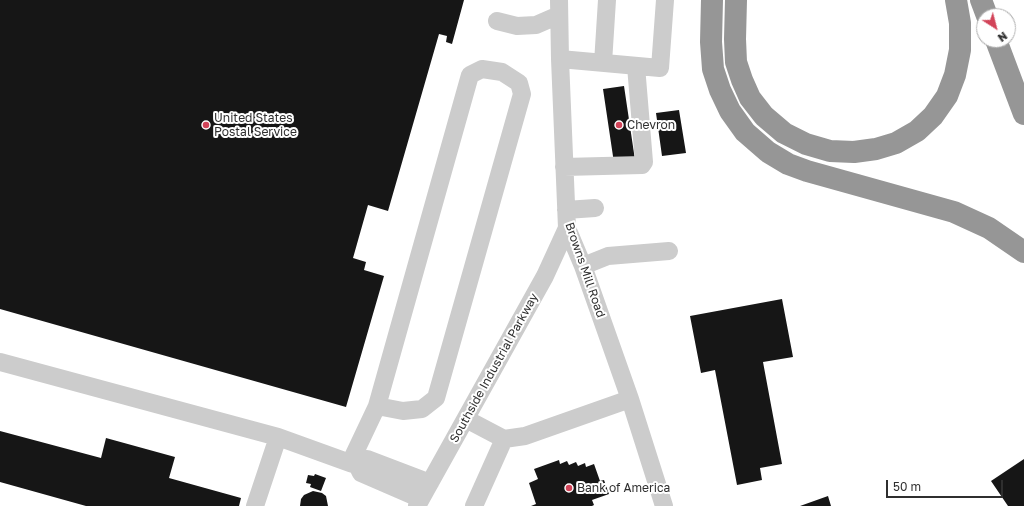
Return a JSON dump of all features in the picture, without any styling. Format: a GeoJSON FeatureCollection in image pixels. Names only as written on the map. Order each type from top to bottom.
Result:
{"type":"FeatureCollection","features":[{"type":"Feature","properties":{"kind":"highway"},"geometry":{"type":"LineString","coordinates":[[712,0],[710,42],[713,69],[720,90],[730,111],[745,132],[768,152],[788,164],[807,171],[954,212],[989,228],[1024,252]]}},
{"type":"Feature","properties":{"kind":"highway"},"geometry":{"type":"LineString","coordinates":[[736,0],[736,62],[750,98],[764,116],[784,133],[806,144],[830,151],[854,152],[876,150],[896,143],[917,131],[933,116],[947,96],[955,75],[960,50],[960,23],[956,0]]}},
{"type":"Feature","properties":{"kind":"highway"},"geometry":{"type":"LineString","coordinates":[[999,48],[1024,114]]}},
{"type":"Feature","properties":{"kind":"street"},"geometry":{"type":"LineString","coordinates":[[603,63],[607,0]]}},
{"type":"Feature","properties":{"kind":"street"},"geometry":{"type":"LineString","coordinates":[[560,59],[660,68],[665,0]]}},
{"type":"Feature","properties":{"kind":"street"},"geometry":{"type":"LineString","coordinates":[[497,21],[517,26],[536,25],[559,7]]}},
{"type":"Feature","properties":{"kind":"street","name":"Browns Mill Road"},"geometry":{"type":"LineString","coordinates":[[559,7],[567,228],[583,266],[630,399],[664,506]]}},
{"type":"Feature","properties":{"kind":"street"},"geometry":{"type":"LineString","coordinates":[[564,167],[642,165],[644,162],[636,66]]}},
{"type":"Feature","properties":{"kind":"street"},"geometry":{"type":"LineString","coordinates":[[353,464],[377,406],[470,75],[482,69],[502,72],[519,83],[522,94],[436,398],[422,409],[403,411],[377,406]]}},
{"type":"Feature","properties":{"kind":"street"},"geometry":{"type":"LineString","coordinates":[[566,210],[595,208]]}},
{"type":"Feature","properties":{"kind":"street","name":"Southside Industrial Parkway"},"geometry":{"type":"LineString","coordinates":[[419,503],[545,276],[567,228]]}},
{"type":"Feature","properties":{"kind":"street"},"geometry":{"type":"LineString","coordinates":[[583,266],[608,256],[669,251]]}},
{"type":"Feature","properties":{"kind":"street"},"geometry":{"type":"LineString","coordinates":[[0,362],[278,437],[353,464],[362,473],[419,503]]}},
{"type":"Feature","properties":{"kind":"street"},"geometry":{"type":"LineString","coordinates":[[466,420],[504,439],[525,436],[630,399]]}},
{"type":"Feature","properties":{"kind":"street"},"geometry":{"type":"LineString","coordinates":[[255,506],[278,437]]}},
{"type":"Feature","properties":{"kind":"street"},"geometry":{"type":"LineString","coordinates":[[474,506],[504,439]]}},
{"type":"Feature","properties":{"kind":"street"},"geometry":{"type":"LineString","coordinates":[[353,464],[367,459],[430,483]]}},
{"type":"Feature","properties":{"kind":"building","name":"United States Postal Service"},"geometry":{"type":"Polygon","coordinates":[[[0,0],[464,0],[452,44],[446,42],[447,36],[439,34],[388,211],[368,205],[353,258],[366,262],[364,270],[384,276],[346,407],[0,309],[0,0]]]}},
{"type":"Feature","properties":{"kind":"building","name":"Chevron"},"geometry":{"type":"Polygon","coordinates":[[[624,86],[635,160],[614,163],[603,89],[624,86]]]}},
{"type":"Feature","properties":{"kind":"building"},"geometry":{"type":"Polygon","coordinates":[[[679,110],[686,153],[662,156],[656,113],[679,110]]]}},
{"type":"Feature","properties":{"kind":"building"},"geometry":{"type":"Polygon","coordinates":[[[782,299],[793,357],[763,362],[782,464],[760,468],[762,480],[737,485],[715,370],[701,373],[690,316],[782,299]]]}},
{"type":"Feature","properties":{"kind":"building"},"geometry":{"type":"Polygon","coordinates":[[[0,431],[101,458],[106,438],[175,457],[169,478],[241,498],[239,506],[86,506],[0,482],[0,431]]]}},
{"type":"Feature","properties":{"kind":"building"},"geometry":{"type":"Polygon","coordinates":[[[1024,459],[1024,506],[1008,506],[991,481],[1024,459]]]}},
{"type":"Feature","properties":{"kind":"building","name":"Bank of America"},"geometry":{"type":"Polygon","coordinates":[[[559,460],[560,464],[567,461],[569,465],[576,462],[578,466],[585,463],[586,467],[594,464],[600,481],[604,480],[609,494],[592,500],[594,505],[592,506],[531,506],[536,504],[529,483],[538,479],[534,469],[559,460]]]}},
{"type":"Feature","properties":{"kind":"building"},"geometry":{"type":"Polygon","coordinates":[[[315,474],[326,478],[321,491],[310,487],[311,484],[306,483],[308,475],[314,476],[315,474]]]}},
{"type":"Feature","properties":{"kind":"building"},"geometry":{"type":"Polygon","coordinates":[[[313,491],[322,493],[326,496],[328,506],[300,506],[301,499],[304,495],[313,491]]]}},
{"type":"Feature","properties":{"kind":"building"},"geometry":{"type":"Polygon","coordinates":[[[828,496],[831,506],[800,506],[828,496]]]}},
{"type":"Feature","properties":{"kind":"place","name":"United States Postal Service"},"geometry":{"type":"Point","coordinates":[206,125]}},
{"type":"Feature","properties":{"kind":"place","name":"Chevron"},"geometry":{"type":"Point","coordinates":[619,125]}},
{"type":"Feature","properties":{"kind":"place","name":"Bank of America"},"geometry":{"type":"Point","coordinates":[569,488]}}]}
